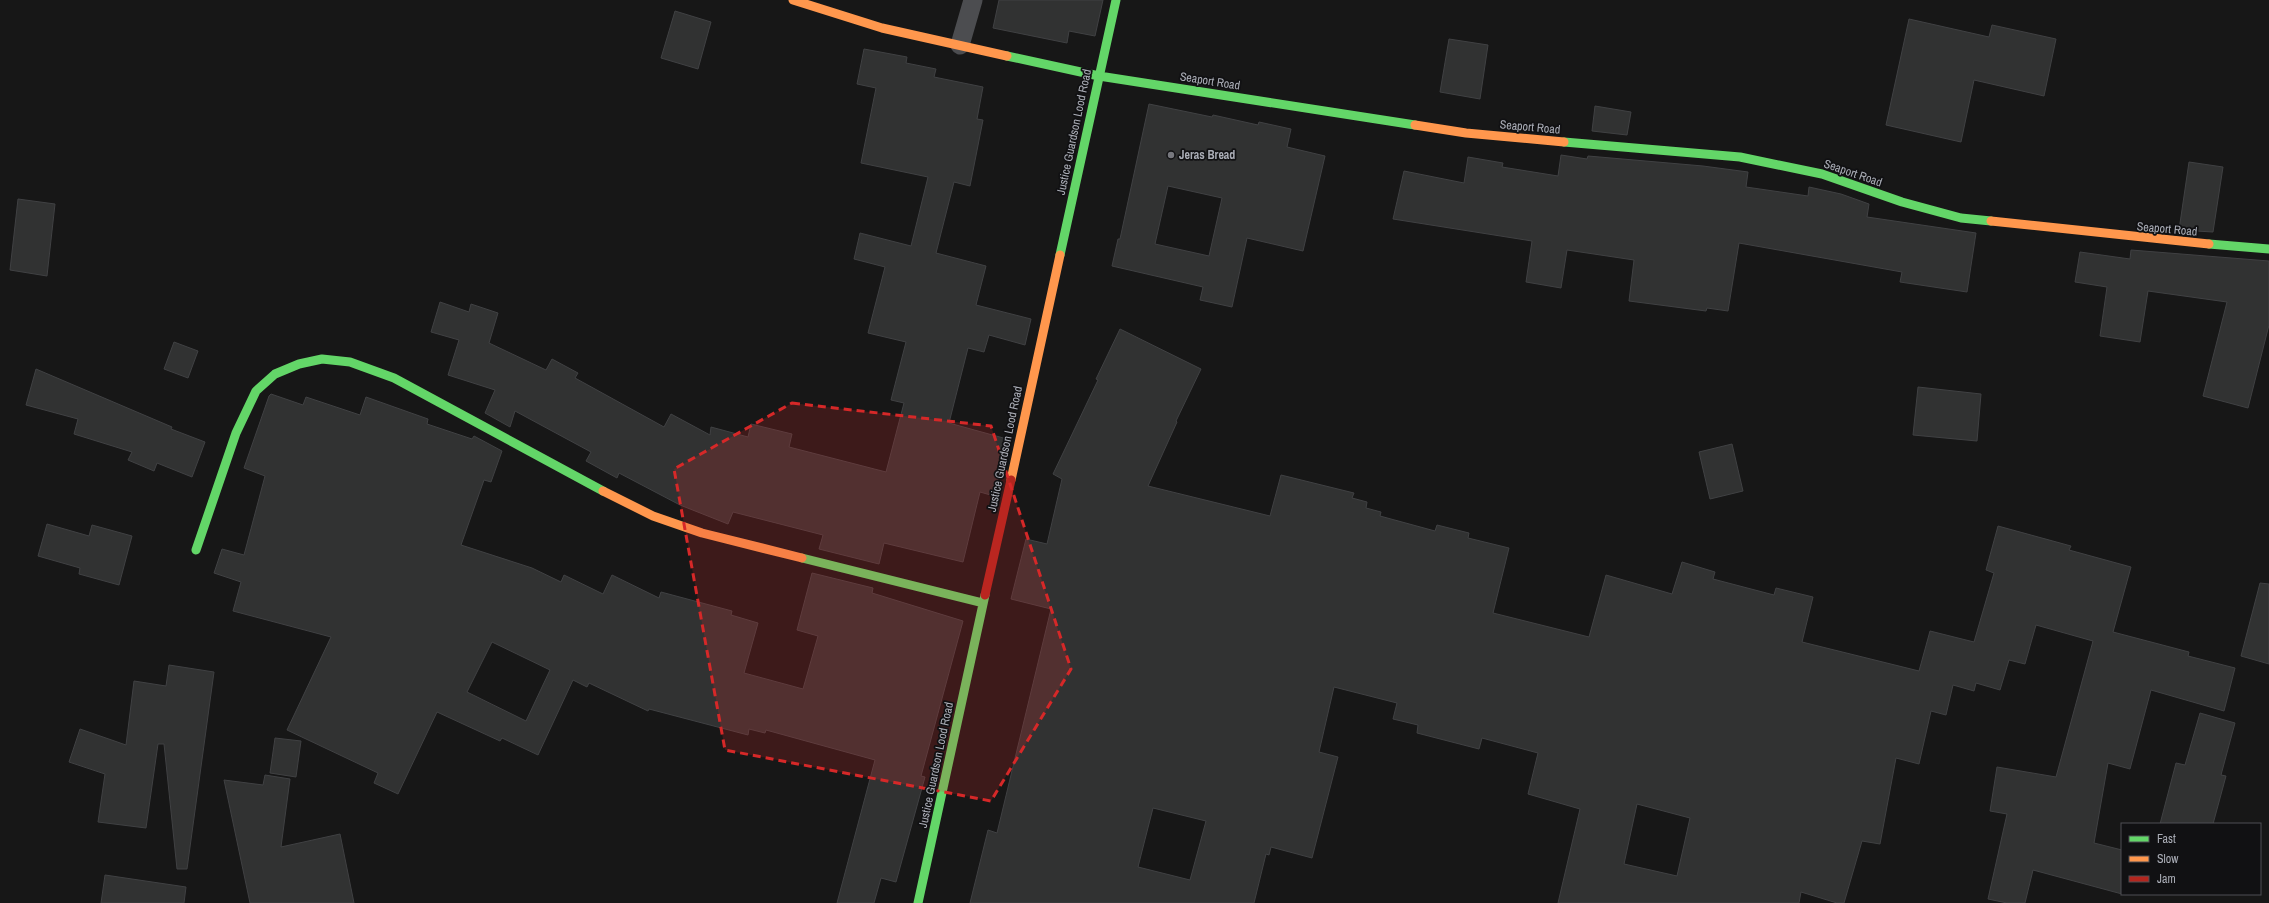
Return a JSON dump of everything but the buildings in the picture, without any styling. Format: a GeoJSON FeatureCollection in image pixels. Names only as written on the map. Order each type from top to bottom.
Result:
{"type":"FeatureCollection","features":[{"type":"Feature","properties":{"kind":"street","name":"Seaport Road"},"geometry":{"type":"LineString","coordinates":[[792,0],[882,28],[1099,76],[1466,133],[1740,157],[1822,174],[1902,202],[1961,218],[2163,241],[2269,249]]}},
{"type":"Feature","properties":{"kind":"street","name":"Justice Guardson Lood Road"},"geometry":{"type":"LineString","coordinates":[[918,903],[1116,0]]}},
{"type":"Feature","properties":{"kind":"street"},"geometry":{"type":"LineString","coordinates":[[196,550],[236,433],[256,391],[275,374],[299,364],[322,359],[350,362],[394,378],[598,489],[652,516],[702,533],[983,603]]}},
{"type":"Feature","properties":{"kind":"lane"},"geometry":{"type":"LineString","coordinates":[[960,45],[973,0]]}},
{"type":"Feature","properties":{"kind":"highlighted area"},"geometry":{"type":"Polygon","coordinates":[[[792,403],[991,426],[1071,669],[991,801],[725,750],[674,469],[792,403]]]}},
{"type":"Feature","properties":{"kind":"traffic: fast"},"geometry":{"type":"LineString","coordinates":[[1060,255],[1116,0]]}},
{"type":"Feature","properties":{"kind":"traffic: fast"},"geometry":{"type":"LineString","coordinates":[[1007,56],[1099,76],[1415,125]]}},
{"type":"Feature","properties":{"kind":"traffic: fast"},"geometry":{"type":"LineString","coordinates":[[1564,142],[1740,157],[1822,174],[1902,202],[1961,218],[1991,221]]}},
{"type":"Feature","properties":{"kind":"traffic: fast"},"geometry":{"type":"LineString","coordinates":[[2209,244],[2269,249]]}},
{"type":"Feature","properties":{"kind":"traffic: fast"},"geometry":{"type":"LineString","coordinates":[[196,550],[236,433],[256,391],[275,374],[299,364],[322,359],[350,362],[394,378],[603,491]]}},
{"type":"Feature","properties":{"kind":"traffic: fast"},"geometry":{"type":"LineString","coordinates":[[802,558],[983,603]]}},
{"type":"Feature","properties":{"kind":"traffic: fast"},"geometry":{"type":"LineString","coordinates":[[918,903],[985,595]]}},
{"type":"Feature","properties":{"kind":"traffic: slow"},"geometry":{"type":"LineString","coordinates":[[793,0],[882,28],[1007,56]]}},
{"type":"Feature","properties":{"kind":"traffic: slow"},"geometry":{"type":"LineString","coordinates":[[1415,125],[1466,133],[1564,142]]}},
{"type":"Feature","properties":{"kind":"traffic: slow"},"geometry":{"type":"LineString","coordinates":[[1991,221],[2209,244]]}},
{"type":"Feature","properties":{"kind":"traffic: slow"},"geometry":{"type":"LineString","coordinates":[[1011,480],[1060,255]]}},
{"type":"Feature","properties":{"kind":"traffic: slow"},"geometry":{"type":"LineString","coordinates":[[603,491],[653,516],[702,533],[802,558]]}},
{"type":"Feature","properties":{"kind":"traffic: jam"},"geometry":{"type":"LineString","coordinates":[[985,595],[1011,480]]}},
{"type":"Feature","properties":{"kind":"place","name":"Jeras Bread"},"geometry":{"type":"Point","coordinates":[1171,155]}}]}
